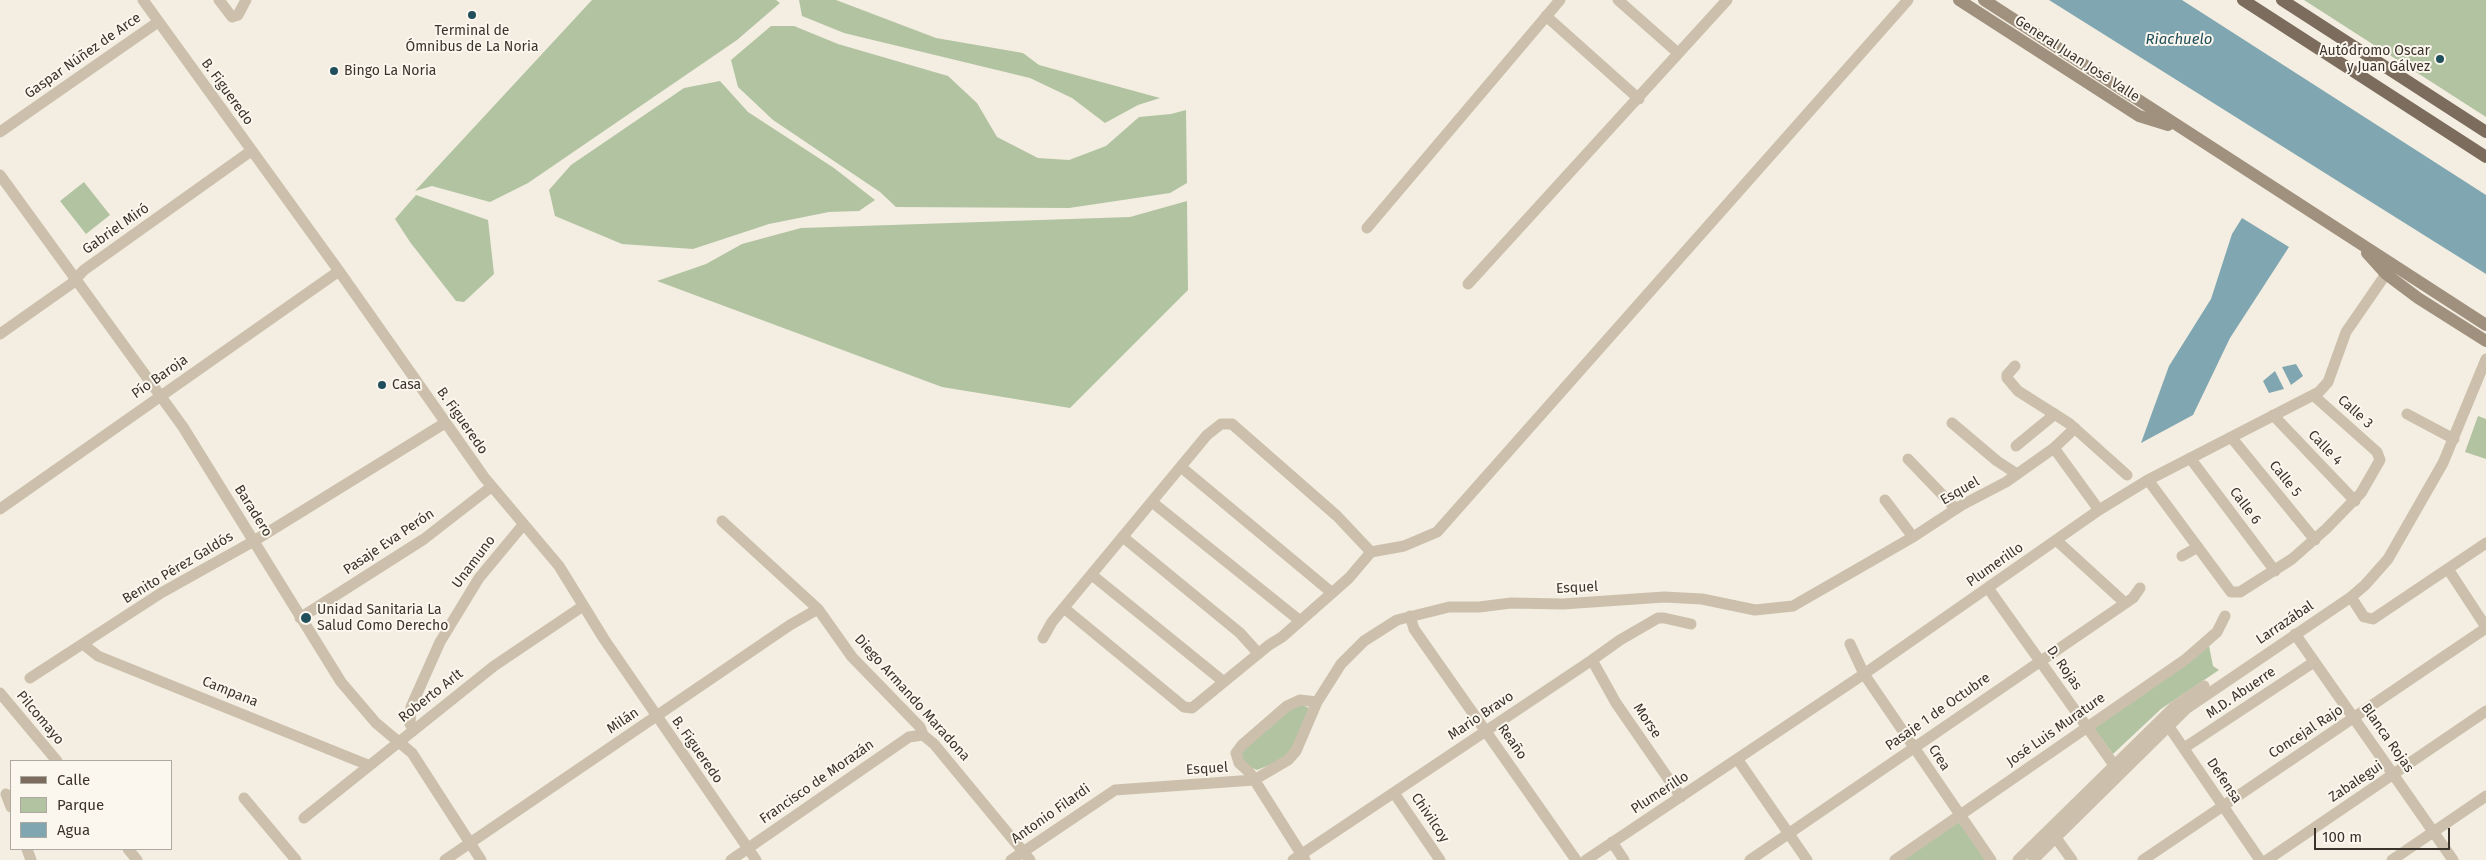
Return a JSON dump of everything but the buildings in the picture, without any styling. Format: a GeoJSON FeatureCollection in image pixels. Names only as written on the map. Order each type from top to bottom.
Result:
{"type":"FeatureCollection","features":[{"type":"Feature","properties":{"kind":"main road","name":"General Juan José Valle"},"geometry":{"type":"LineString","coordinates":[[1959,0],[2139,116],[2185,131]]}},
{"type":"Feature","properties":{"kind":"main road","name":"General Juan José Valle"},"geometry":{"type":"LineString","coordinates":[[1984,0],[2486,325]]}},
{"type":"Feature","properties":{"kind":"main road"},"geometry":{"type":"LineString","coordinates":[[2243,0],[2486,157]]}},
{"type":"Feature","properties":{"kind":"main road"},"geometry":{"type":"LineString","coordinates":[[2282,0],[2486,132]]}},
{"type":"Feature","properties":{"kind":"main road","name":"General Juan José Valle"},"geometry":{"type":"LineString","coordinates":[[2355,240],[2386,274],[2418,298],[2486,341]]}},
{"type":"Feature","properties":{"kind":"street","name":"B. Figueredo"},"geometry":{"type":"LineString","coordinates":[[143,0],[492,487],[559,566],[656,717],[756,860]]}},
{"type":"Feature","properties":{"kind":"street"},"geometry":{"type":"LineString","coordinates":[[219,0],[232,17],[238,15],[246,0]]}},
{"type":"Feature","properties":{"kind":"street"},"geometry":{"type":"LineString","coordinates":[[1367,228],[1560,0]]}},
{"type":"Feature","properties":{"kind":"street"},"geometry":{"type":"LineString","coordinates":[[1618,0],[1678,53]]}},
{"type":"Feature","properties":{"kind":"street"},"geometry":{"type":"LineString","coordinates":[[1468,284],[1639,99],[1727,0]]}},
{"type":"Feature","properties":{"kind":"street"},"geometry":{"type":"LineString","coordinates":[[1064,608],[1184,707],[1192,708],[1258,653],[1282,637],[1299,620],[1349,578],[1371,552],[1420,540],[1437,532],[1908,0]]}},
{"type":"Feature","properties":{"kind":"street"},"geometry":{"type":"LineString","coordinates":[[1546,16],[1639,99]]}},
{"type":"Feature","properties":{"kind":"street","name":"Gaspar Núñez de Arce"},"geometry":{"type":"LineString","coordinates":[[0,132],[158,22]]}},
{"type":"Feature","properties":{"kind":"street","name":"Gabriel Miró"},"geometry":{"type":"LineString","coordinates":[[0,334],[77,278],[92,264],[251,152]]}},
{"type":"Feature","properties":{"kind":"street","name":"Baradero"},"geometry":{"type":"LineString","coordinates":[[0,175],[77,278],[183,427],[300,618],[342,682],[366,712],[412,753],[481,860]]}},
{"type":"Feature","properties":{"kind":"street","name":"Pío Baroja"},"geometry":{"type":"LineString","coordinates":[[0,509],[339,271]]}},
{"type":"Feature","properties":{"kind":"street","name":"Plumerillo"},"geometry":{"type":"LineString","coordinates":[[1586,860],[1738,760],[2099,510],[2148,480],[2313,395],[2328,382],[2346,332],[2386,274]]}},
{"type":"Feature","properties":{"kind":"street","name":"Larrazábal"},"geometry":{"type":"LineString","coordinates":[[2033,860],[2052,833],[2114,765],[2166,722],[2351,597],[2388,558],[2454,439],[2486,359]]}},
{"type":"Feature","properties":{"kind":"street"},"geometry":{"type":"LineString","coordinates":[[2015,366],[2007,375],[2013,385],[2023,395],[2075,428],[2127,476]]}},
{"type":"Feature","properties":{"kind":"street","name":"Calle 3"},"geometry":{"type":"LineString","coordinates":[[2313,395],[2377,452],[2380,460],[2355,500]]}},
{"type":"Feature","properties":{"kind":"street"},"geometry":{"type":"LineString","coordinates":[[2016,446],[2055,414]]}},
{"type":"Feature","properties":{"kind":"street"},"geometry":{"type":"LineString","coordinates":[[2407,414],[2454,439]]}},
{"type":"Feature","properties":{"kind":"street","name":"Calle 4"},"geometry":{"type":"LineString","coordinates":[[2273,415],[2355,500]]}},
{"type":"Feature","properties":{"kind":"street","name":"Benito Pérez Galdós"},"geometry":{"type":"LineString","coordinates":[[30,678],[161,593],[254,541],[445,423]]}},
{"type":"Feature","properties":{"kind":"street"},"geometry":{"type":"LineString","coordinates":[[1043,638],[1052,622],[1214,428],[1221,424],[1232,424],[1337,516],[1371,552]]}},
{"type":"Feature","properties":{"kind":"street"},"geometry":{"type":"LineString","coordinates":[[1952,424],[2017,474]]}},
{"type":"Feature","properties":{"kind":"street","name":"Esquel"},"geometry":{"type":"LineString","coordinates":[[1107,794],[1128,788],[1254,780],[1292,756],[1317,702],[1341,664],[1354,650],[1389,624],[1410,616],[1448,607],[1479,607],[1511,603],[1563,604],[1664,597],[1702,599],[1755,610],[1779,609],[1800,603],[1914,537],[1956,509],[2017,474],[2054,448],[2075,428]]}},
{"type":"Feature","properties":{"kind":"street","name":"Calle 5"},"geometry":{"type":"LineString","coordinates":[[2231,437],[2315,540]]}},
{"type":"Feature","properties":{"kind":"street"},"geometry":{"type":"LineString","coordinates":[[2054,448],[2099,510]]}},
{"type":"Feature","properties":{"kind":"street","name":"Calle 6"},"geometry":{"type":"LineString","coordinates":[[2190,458],[2275,571]]}},
{"type":"Feature","properties":{"kind":"street"},"geometry":{"type":"LineString","coordinates":[[1908,459],[1956,509]]}},
{"type":"Feature","properties":{"kind":"street"},"geometry":{"type":"LineString","coordinates":[[1181,467],[1331,592]]}},
{"type":"Feature","properties":{"kind":"street"},"geometry":{"type":"LineString","coordinates":[[2148,480],[2231,592],[2240,592],[2275,571],[2315,540],[2355,500]]}},
{"type":"Feature","properties":{"kind":"street","name":"Pasaje Eva Perón"},"geometry":{"type":"LineString","coordinates":[[300,618],[429,535],[492,487]]}},
{"type":"Feature","properties":{"kind":"street"},"geometry":{"type":"LineString","coordinates":[[1885,500],[1914,537]]}},
{"type":"Feature","properties":{"kind":"street"},"geometry":{"type":"LineString","coordinates":[[1152,502],[1299,620]]}},
{"type":"Feature","properties":{"kind":"street","name":"Diego Armando Maradona"},"geometry":{"type":"LineString","coordinates":[[722,521],[818,609],[852,657],[915,722],[923,735],[934,744],[1027,856]]}},
{"type":"Feature","properties":{"kind":"street","name":"Unamuno"},"geometry":{"type":"LineString","coordinates":[[413,729],[410,724],[411,707],[440,642],[479,578],[500,550],[523,525]]}},
{"type":"Feature","properties":{"kind":"street"},"geometry":{"type":"LineString","coordinates":[[1123,537],[1240,633],[1258,653]]}},
{"type":"Feature","properties":{"kind":"street"},"geometry":{"type":"LineString","coordinates":[[2056,540],[2125,603]]}},
{"type":"Feature","properties":{"kind":"street"},"geometry":{"type":"LineString","coordinates":[[2351,597],[2364,616],[2373,619],[2486,544]]}},
{"type":"Feature","properties":{"kind":"street"},"geometry":{"type":"LineString","coordinates":[[2182,556],[2198,547]]}},
{"type":"Feature","properties":{"kind":"street"},"geometry":{"type":"LineString","coordinates":[[2448,569],[2486,628]]}},
{"type":"Feature","properties":{"kind":"street"},"geometry":{"type":"LineString","coordinates":[[1092,575],[1224,682]]}},
{"type":"Feature","properties":{"kind":"street","name":"D. Rojas"},"geometry":{"type":"LineString","coordinates":[[1988,588],[2114,765]]}},
{"type":"Feature","properties":{"kind":"street","name":"Pasaje 1 de Octubre"},"geometry":{"type":"LineString","coordinates":[[1750,860],[2133,598],[2140,588]]}},
{"type":"Feature","properties":{"kind":"street","name":"Roberto Arlt"},"geometry":{"type":"LineString","coordinates":[[304,818],[398,740],[494,666],[583,606]]}},
{"type":"Feature","properties":{"kind":"street","name":"Milán"},"geometry":{"type":"LineString","coordinates":[[446,860],[790,625],[818,609]]}},
{"type":"Feature","properties":{"kind":"street","name":"Reaño"},"geometry":{"type":"LineString","coordinates":[[1410,616],[1414,629],[1576,860]]}},
{"type":"Feature","properties":{"kind":"street","name":"José Luis Murature"},"geometry":{"type":"LineString","coordinates":[[1894,860],[2186,659],[2217,632],[2225,616]]}},
{"type":"Feature","properties":{"kind":"street","name":"Mario Bravo"},"geometry":{"type":"LineString","coordinates":[[1300,858],[1620,640],[1658,618],[1670,618],[1691,624]]}},
{"type":"Feature","properties":{"kind":"street","name":"Concejal Rajo"},"geometry":{"type":"LineString","coordinates":[[2143,860],[2486,628]]}},
{"type":"Feature","properties":{"kind":"street","name":"Blanca Rojas"},"geometry":{"type":"LineString","coordinates":[[2295,634],[2453,860]]}},
{"type":"Feature","properties":{"kind":"street","name":"Campana"},"geometry":{"type":"LineString","coordinates":[[83,644],[98,656],[368,765]]}},
{"type":"Feature","properties":{"kind":"street","name":"Crea"},"geometry":{"type":"LineString","coordinates":[[1850,644],[1864,674],[1958,815],[1991,860]]}},
{"type":"Feature","properties":{"kind":"street","name":"Morse"},"geometry":{"type":"LineString","coordinates":[[1592,660],[1616,703],[1681,797]]}},
{"type":"Feature","properties":{"kind":"street","name":"M.D. Abuerre"},"geometry":{"type":"LineString","coordinates":[[2184,748],[2314,662]]}},
{"type":"Feature","properties":{"kind":"street","name":"Larrazábal"},"geometry":{"type":"LineString","coordinates":[[2018,860],[2052,833],[2166,722],[2174,707],[2204,686]]}},
{"type":"Feature","properties":{"kind":"street","name":"Pilcomayo"},"geometry":{"type":"LineString","coordinates":[[0,693],[4,706],[56,760]]}},
{"type":"Feature","properties":{"kind":"street"},"geometry":{"type":"LineString","coordinates":[[1300,858],[1254,780],[1236,758],[1239,748],[1295,702],[1306,700],[1317,702]]}},
{"type":"Feature","properties":{"kind":"street","name":"Zabalegui"},"geometry":{"type":"LineString","coordinates":[[2267,860],[2486,712]]}},
{"type":"Feature","properties":{"kind":"street","name":"Defensa"},"geometry":{"type":"LineString","coordinates":[[2166,722],[2260,860]]}},
{"type":"Feature","properties":{"kind":"street","name":"Francisco de Morazán"},"geometry":{"type":"LineString","coordinates":[[730,860],[909,737],[923,735]]}},
{"type":"Feature","properties":{"kind":"street"},"geometry":{"type":"LineString","coordinates":[[1738,760],[1807,860]]}},
{"type":"Feature","properties":{"kind":"street","name":"Chivilcoy"},"geometry":{"type":"LineString","coordinates":[[1394,793],[1440,860]]}},
{"type":"Feature","properties":{"kind":"street","name":"Antonio Filardi"},"geometry":{"type":"LineString","coordinates":[[1011,860],[1027,856],[1107,794]]}},
{"type":"Feature","properties":{"kind":"street"},"geometry":{"type":"LineString","coordinates":[[2392,860],[2486,796]]}},
{"type":"Feature","properties":{"kind":"street"},"geometry":{"type":"LineString","coordinates":[[244,798],[296,860]]}},
{"type":"Feature","properties":{"kind":"street"},"geometry":{"type":"LineString","coordinates":[[2052,833],[2072,860]]}},
{"type":"Feature","properties":{"kind":"street"},"geometry":{"type":"LineString","coordinates":[[1612,842],[1624,860]]}},
{"type":"Feature","properties":{"kind":"street"},"geometry":{"type":"LineString","coordinates":[[129,850],[137,860]]}},
{"type":"Feature","properties":{"kind":"green space"},"geometry":{"type":"Polygon","coordinates":[[[592,0],[776,0],[780,3],[737,40],[528,183],[490,202],[432,186],[415,191],[592,0]]]}},
{"type":"Feature","properties":{"kind":"green space"},"geometry":{"type":"Polygon","coordinates":[[[799,0],[836,0],[936,38],[1023,53],[1039,65],[1160,98],[1138,105],[1105,123],[1072,98],[1030,78],[844,33],[802,16],[799,0]]]}},
{"type":"Feature","properties":{"kind":"green space","name":"Autódromo Oscar y Juan Gálvez"},"geometry":{"type":"Polygon","coordinates":[[[2304,0],[2486,0],[2486,117],[2304,0]]]}},
{"type":"Feature","properties":{"kind":"green space"},"geometry":{"type":"Polygon","coordinates":[[[771,26],[794,26],[838,44],[948,76],[977,103],[997,137],[1038,158],[1069,160],[1106,146],[1139,117],[1171,114],[1186,110],[1187,183],[1170,193],[1069,208],[896,207],[880,192],[773,120],[738,87],[731,60],[771,26]]]}},
{"type":"Feature","properties":{"kind":"green space"},"geometry":{"type":"Polygon","coordinates":[[[720,81],[748,112],[834,168],[875,200],[859,211],[829,212],[769,224],[693,249],[622,244],[555,216],[549,190],[571,165],[684,88],[720,81]]]}},
{"type":"Feature","properties":{"kind":"green space"},"geometry":{"type":"Polygon","coordinates":[[[84,182],[110,215],[86,234],[60,201],[84,182]]]}},
{"type":"Feature","properties":{"kind":"green space"},"geometry":{"type":"Polygon","coordinates":[[[416,195],[488,220],[494,274],[464,302],[456,301],[410,242],[395,219],[416,195]]]}},
{"type":"Feature","properties":{"kind":"green space"},"geometry":{"type":"Polygon","coordinates":[[[1187,201],[1188,290],[1070,408],[942,387],[657,281],[706,264],[742,244],[801,228],[1130,217],[1187,201]]]}},
{"type":"Feature","properties":{"kind":"green space"},"geometry":{"type":"Polygon","coordinates":[[[2478,416],[2486,419],[2486,459],[2465,452],[2478,416]]]}},
{"type":"Feature","properties":{"kind":"green space"},"geometry":{"type":"Polygon","coordinates":[[[2209,646],[2213,666],[2219,670],[2161,709],[2113,754],[2093,727],[2209,646]]]}},
{"type":"Feature","properties":{"kind":"green space"},"geometry":{"type":"Polygon","coordinates":[[[1300,704],[1309,708],[1297,743],[1280,761],[1257,770],[1250,767],[1241,758],[1242,750],[1291,708],[1300,704]]]}},
{"type":"Feature","properties":{"kind":"green space"},"geometry":{"type":"Polygon","coordinates":[[[1958,822],[1991,860],[1902,860],[1958,822]]]}},
{"type":"Feature","properties":{"kind":"water","name":"Riachuelo"},"geometry":{"type":"Polygon","coordinates":[[[2049,0],[2182,0],[2486,195],[2486,274],[2049,0]]]}},
{"type":"Feature","properties":{"kind":"water"},"geometry":{"type":"Polygon","coordinates":[[[2242,218],[2289,247],[2230,338],[2193,415],[2141,443],[2169,366],[2211,299],[2232,234],[2242,218]]]}},
{"type":"Feature","properties":{"kind":"water"},"geometry":{"type":"Polygon","coordinates":[[[2296,364],[2303,376],[2291,385],[2282,367],[2296,364]]]}},
{"type":"Feature","properties":{"kind":"water"},"geometry":{"type":"Polygon","coordinates":[[[2275,371],[2284,389],[2269,393],[2263,381],[2275,371]]]}},
{"type":"Feature","properties":{"kind":"place","name":"Terminal de Ómnibus de La Noria"},"geometry":{"type":"Point","coordinates":[472,15]}},
{"type":"Feature","properties":{"kind":"place","name":"Autódromo Oscar y Juan Gálvez"},"geometry":{"type":"Point","coordinates":[2440,59]}},
{"type":"Feature","properties":{"kind":"place","name":"Bingo La Noria"},"geometry":{"type":"Point","coordinates":[334,71]}},
{"type":"Feature","properties":{"kind":"place","name":"Casa"},"geometry":{"type":"Point","coordinates":[382,385]}},
{"type":"Feature","properties":{"kind":"place","name":"Unidad Sanitaria La Salud Como Derecho"},"geometry":{"type":"Point","coordinates":[306,618]}}]}
